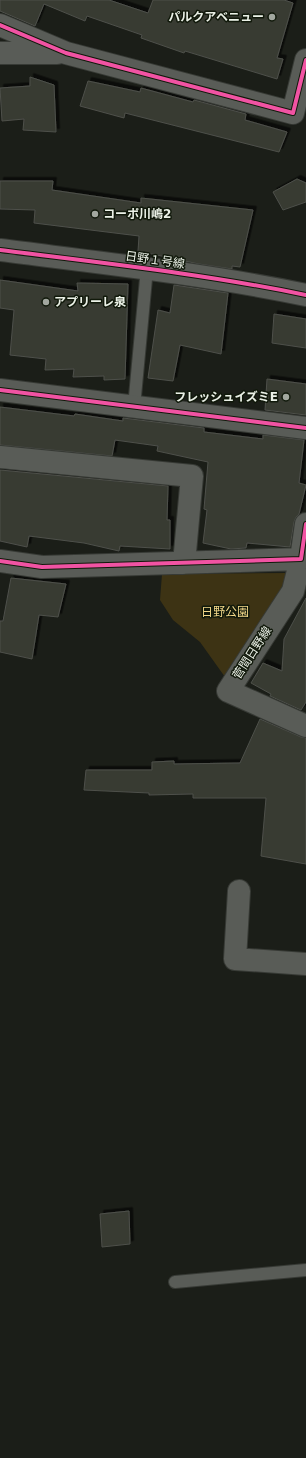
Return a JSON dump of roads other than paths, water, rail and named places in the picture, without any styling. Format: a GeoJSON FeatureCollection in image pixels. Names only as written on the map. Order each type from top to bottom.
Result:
{"type":"FeatureCollection","features":[{"type":"Feature","properties":{"kind":"street"},"geometry":{"type":"LineString","coordinates":[[0,25],[66,53],[293,113],[306,60]]}},
{"type":"Feature","properties":{"kind":"street"},"geometry":{"type":"LineString","coordinates":[[0,54],[66,53]]}},
{"type":"Feature","properties":{"kind":"street","name":"日野１号線"},"geometry":{"type":"LineString","coordinates":[[0,250],[147,268],[258,285],[306,295]]}},
{"type":"Feature","properties":{"kind":"street"},"geometry":{"type":"LineString","coordinates":[[0,390],[306,428]]}},
{"type":"Feature","properties":{"kind":"street"},"geometry":{"type":"LineString","coordinates":[[0,457],[192,476],[184,563]]}},
{"type":"Feature","properties":{"kind":"street"},"geometry":{"type":"LineString","coordinates":[[0,562],[42,567],[301,559],[306,524]]}},
{"type":"Feature","properties":{"kind":"street","name":"菅間日野線"},"geometry":{"type":"LineString","coordinates":[[301,559],[293,591],[228,691],[306,726]]}},
{"type":"Feature","properties":{"kind":"street"},"geometry":{"type":"LineString","coordinates":[[239,891],[235,959],[306,964]]}},
{"type":"Feature","properties":{"kind":"lane"},"geometry":{"type":"LineString","coordinates":[[134,407],[147,268]]}},
{"type":"Feature","properties":{"kind":"lane"},"geometry":{"type":"LineString","coordinates":[[175,1282],[306,1270]]}},
{"type":"Feature","properties":{"kind":"place","name":"パルクアベニュー"},"geometry":{"type":"Point","coordinates":[272,17]}},
{"type":"Feature","properties":{"kind":"place","name":"コーポ川嶋2"},"geometry":{"type":"Point","coordinates":[95,214]}},
{"type":"Feature","properties":{"kind":"place","name":"アプリーレ泉"},"geometry":{"type":"Point","coordinates":[46,302]}},
{"type":"Feature","properties":{"kind":"place","name":"フレッシュイズミE"},"geometry":{"type":"Point","coordinates":[286,397]}},
{"type":"Feature","properties":{"kind":"park label","name":"日野公園"},"geometry":{"type":"Point","coordinates":[225,612]}}]}
